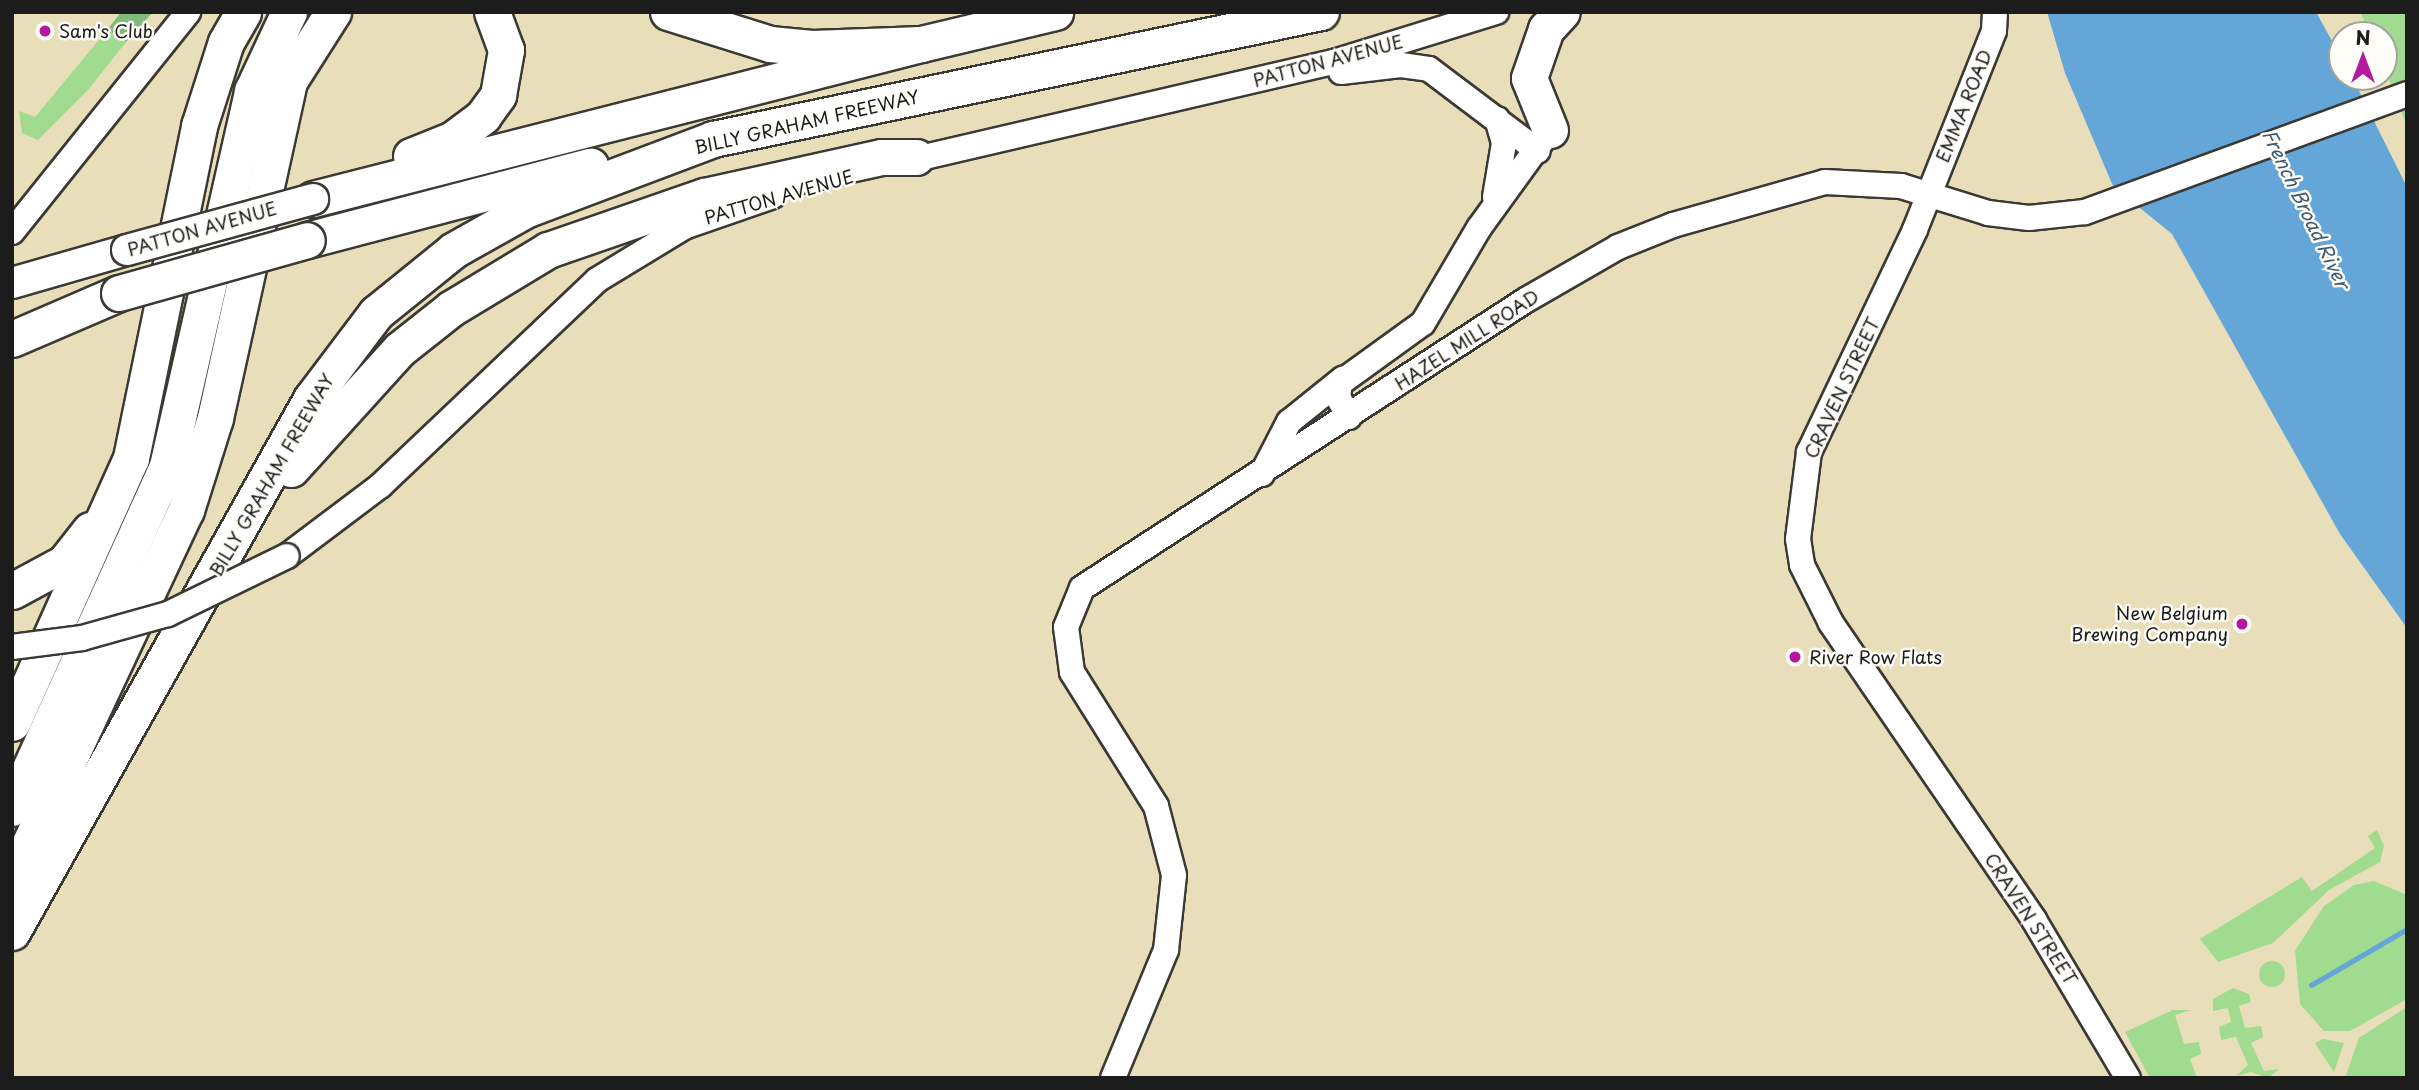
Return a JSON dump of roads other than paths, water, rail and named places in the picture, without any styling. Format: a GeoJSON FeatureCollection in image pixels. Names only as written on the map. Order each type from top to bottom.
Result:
{"type":"FeatureCollection","features":[{"type":"Feature","properties":{"kind":"highway"},"geometry":{"type":"LineString","coordinates":[[12,723],[105,528],[135,431],[199,126],[226,43],[243,12]]}},
{"type":"Feature","properties":{"kind":"highway"},"geometry":{"type":"LineString","coordinates":[[12,808],[167,466],[252,91],[289,12]]}},
{"type":"Feature","properties":{"kind":"highway"},"geometry":{"type":"LineString","coordinates":[[12,881],[186,510],[215,418],[279,114],[295,62],[333,12]]}},
{"type":"Feature","properties":{"kind":"highway"},"geometry":{"type":"LineString","coordinates":[[313,199],[453,139],[483,116],[505,73],[506,50],[492,12]]}},
{"type":"Feature","properties":{"kind":"highway"},"geometry":{"type":"LineString","coordinates":[[668,12],[770,44],[921,44],[1055,12]]}},
{"type":"Feature","properties":{"kind":"highway","name":"BILLY GRAHAM FREEWAY"},"geometry":{"type":"LineString","coordinates":[[12,932],[318,388],[376,313],[413,281],[525,210],[713,139],[1321,12]]}},
{"type":"Feature","properties":{"kind":"highway"},"geometry":{"type":"LineString","coordinates":[[1544,140],[1529,79],[1546,29],[1562,12]]}},
{"type":"Feature","properties":{"kind":"highway","name":"PATTON AVENUE"},"geometry":{"type":"LineString","coordinates":[[313,199],[921,44]]}},
{"type":"Feature","properties":{"kind":"highway"},"geometry":{"type":"LineString","coordinates":[[12,339],[119,293],[542,176],[713,139]]}},
{"type":"Feature","properties":{"kind":"highway"},"geometry":{"type":"LineString","coordinates":[[252,508],[272,494],[341,408],[400,349],[471,295],[548,250],[704,196],[883,157],[916,157]]}},
{"type":"Feature","properties":{"kind":"highway"},"geometry":{"type":"LineString","coordinates":[[12,591],[46,576],[79,547],[135,431]]}},
{"type":"Feature","properties":{"kind":"main road","name":"PATTON AVENUE"},"geometry":{"type":"LineString","coordinates":[[12,283],[313,199]]}},
{"type":"Feature","properties":{"kind":"main road"},"geometry":{"type":"LineString","coordinates":[[12,325],[119,293]]}},
{"type":"Feature","properties":{"kind":"street"},"geometry":{"type":"LineString","coordinates":[[12,232],[188,12]]}},
{"type":"Feature","properties":{"kind":"street","name":"PATTON AVENUE"},"geometry":{"type":"LineString","coordinates":[[12,647],[82,638],[168,614],[287,556],[380,486],[579,294],[639,252],[711,215],[916,157],[1292,72],[1496,12]]}},
{"type":"Feature","properties":{"kind":"street","name":"EMMA ROAD"},"geometry":{"type":"LineString","coordinates":[[1927,199],[1995,12]]}},
{"type":"Feature","properties":{"kind":"street"},"geometry":{"type":"LineString","coordinates":[[1261,476],[1289,422],[1344,378],[1423,323],[1491,209],[1544,140],[1497,119],[1429,69],[1401,65],[1292,72]]}},
{"type":"Feature","properties":{"kind":"street"},"geometry":{"type":"LineString","coordinates":[[1927,199],[2029,218],[2121,203],[2407,94]]}},
{"type":"Feature","properties":{"kind":"street"},"geometry":{"type":"LineString","coordinates":[[1491,209],[1504,143],[1497,119]]}},
{"type":"Feature","properties":{"kind":"street","name":"HAZEL MILL ROAD"},"geometry":{"type":"LineString","coordinates":[[1113,1078],[1166,950],[1174,875],[1156,806],[1072,671],[1066,626],[1082,588],[1261,476],[1573,271],[1673,225],[1825,182],[1901,186],[1927,199]]}},
{"type":"Feature","properties":{"kind":"street","name":"CRAVEN STREET"},"geometry":{"type":"LineString","coordinates":[[1927,199],[1809,452],[1798,510],[1802,565],[1831,622],[2034,920],[2128,1078]]}},
{"type":"Feature","properties":{"kind":"street"},"geometry":{"type":"LineString","coordinates":[[1344,378],[1338,397],[1349,418]]}},
{"type":"Feature","properties":{"kind":"water","name":"French Broad River"},"geometry":{"type":"Polygon","coordinates":[[[2047,12],[2316,12],[2328,34],[2328,91],[2359,91],[2407,187],[2407,628],[2340,534],[2172,234],[2113,186],[2065,73],[2047,12]]]}},
{"type":"Feature","properties":{"kind":"waterway"},"geometry":{"type":"LineString","coordinates":[[2311,985],[2407,929]]}},
{"type":"Feature","properties":{"kind":"place","name":"Sam's Club"},"geometry":{"type":"Point","coordinates":[45,31]}},
{"type":"Feature","properties":{"kind":"place","name":"New Belgium Brewing Company"},"geometry":{"type":"Point","coordinates":[2242,624]}},
{"type":"Feature","properties":{"kind":"place","name":"River Row Flats"},"geometry":{"type":"Point","coordinates":[1795,657]}}]}
